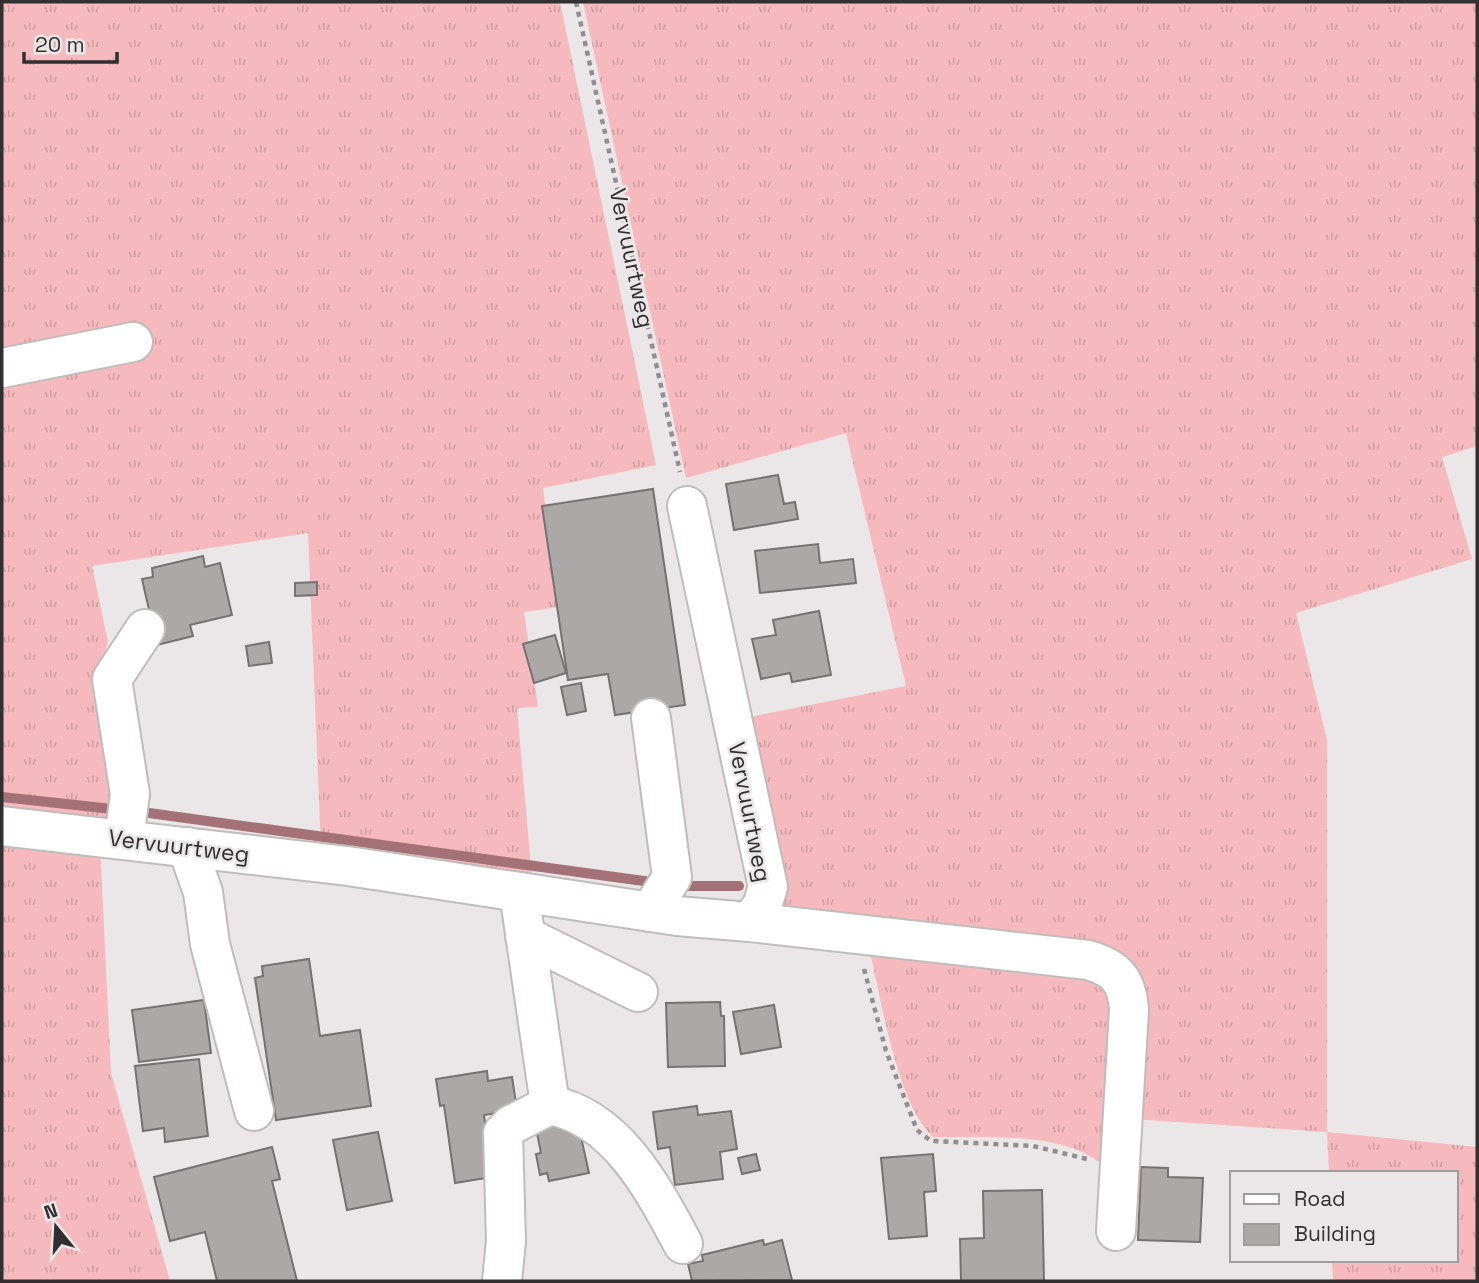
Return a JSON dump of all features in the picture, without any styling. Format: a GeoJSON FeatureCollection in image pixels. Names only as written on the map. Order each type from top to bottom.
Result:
{"type":"FeatureCollection","features":[{"type":"Feature","properties":{"kind":"street"},"geometry":{"type":"LineString","coordinates":[[2,368],[133,342]]}},
{"type":"Feature","properties":{"kind":"street","name":"Vervuurtweg"},"geometry":{"type":"LineString","coordinates":[[2,826],[187,847],[650,912],[750,922],[761,906],[768,887],[687,506]]}},
{"type":"Feature","properties":{"kind":"street"},"geometry":{"type":"LineString","coordinates":[[124,839],[130,794],[112,679],[145,629]]}},
{"type":"Feature","properties":{"kind":"street"},"geometry":{"type":"LineString","coordinates":[[650,912],[672,877],[651,718]]}},
{"type":"Feature","properties":{"kind":"street"},"geometry":{"type":"LineString","coordinates":[[187,847],[203,892],[210,944],[254,1111]]}},
{"type":"Feature","properties":{"kind":"street"},"geometry":{"type":"LineString","coordinates":[[519,892],[550,1105]]}},
{"type":"Feature","properties":{"kind":"street"},"geometry":{"type":"LineString","coordinates":[[750,922],[1088,960],[1105,965],[1118,973],[1128,995],[1129,1010],[1116,1231]]}},
{"type":"Feature","properties":{"kind":"street"},"geometry":{"type":"LineString","coordinates":[[525,936],[638,992]]}},
{"type":"Feature","properties":{"kind":"street"},"geometry":{"type":"LineString","coordinates":[[502,1281],[506,1241],[503,1133],[511,1125],[550,1105],[573,1109],[624,1148],[661,1203],[683,1244]]}},
{"type":"Feature","properties":{"kind":"path","name":"Vervuurtweg"},"geometry":{"type":"LineString","coordinates":[[576,2],[687,506]]}},
{"type":"Feature","properties":{"kind":"path"},"geometry":{"type":"LineString","coordinates":[[845,932],[859,954],[886,1051],[917,1130],[931,1141],[1032,1146],[1079,1156],[1096,1163],[1117,1190]]}},
{"type":"Feature","properties":{"kind":"green space"},"geometry":{"type":"Polygon","coordinates":[[[2,2],[560,2],[656,465],[543,488],[559,607],[524,612],[538,707],[517,708],[532,878],[321,848],[308,533],[92,566],[108,642],[97,675],[118,793],[107,825],[2,812],[2,2]]]}},
{"type":"Feature","properties":{"kind":"green space"},"geometry":{"type":"Polygon","coordinates":[[[583,2],[1477,2],[1477,446],[1442,457],[1472,559],[1296,613],[1327,740],[1327,1132],[1131,1119],[1132,980],[765,917],[745,718],[906,686],[846,433],[686,478],[583,2]]]}},
{"type":"Feature","properties":{"kind":"green space"},"geometry":{"type":"Polygon","coordinates":[[[2,834],[100,845],[111,1073],[170,1281],[2,1281],[2,834]]]}},
{"type":"Feature","properties":{"kind":"green space"},"geometry":{"type":"Polygon","coordinates":[[[870,952],[1099,969],[1119,990],[1106,1169],[1091,1156],[1049,1142],[1000,1137],[933,1137],[910,1102],[901,1077],[892,1050],[870,952]]]}},
{"type":"Feature","properties":{"kind":"green space"},"geometry":{"type":"Polygon","coordinates":[[[1327,1132],[1477,1147],[1477,1281],[1333,1281],[1332,1262],[1458,1262],[1458,1171],[1329,1171],[1327,1132]]]}},
{"type":"Feature","properties":{"kind":"building"},"geometry":{"type":"Polygon","coordinates":[[[778,475],[784,504],[795,502],[798,519],[734,530],[726,484],[778,475]]]}},
{"type":"Feature","properties":{"kind":"building"},"geometry":{"type":"Polygon","coordinates":[[[653,489],[685,705],[615,715],[608,674],[568,680],[542,506],[653,489]]]}},
{"type":"Feature","properties":{"kind":"building"},"geometry":{"type":"Polygon","coordinates":[[[818,544],[820,563],[853,559],[856,583],[760,593],[755,551],[818,544]]]}},
{"type":"Feature","properties":{"kind":"building"},"geometry":{"type":"Polygon","coordinates":[[[203,556],[205,567],[220,563],[232,615],[190,625],[193,636],[157,645],[142,579],[153,577],[152,568],[203,556]]]}},
{"type":"Feature","properties":{"kind":"building"},"geometry":{"type":"Polygon","coordinates":[[[317,582],[317,595],[295,596],[295,583],[317,582]]]}},
{"type":"Feature","properties":{"kind":"building"},"geometry":{"type":"Polygon","coordinates":[[[819,611],[831,675],[792,682],[790,673],[761,679],[752,639],[776,635],[773,620],[819,611]]]}},
{"type":"Feature","properties":{"kind":"building"},"geometry":{"type":"Polygon","coordinates":[[[555,635],[566,673],[534,683],[523,644],[555,635]]]}},
{"type":"Feature","properties":{"kind":"building"},"geometry":{"type":"Polygon","coordinates":[[[269,642],[272,663],[249,666],[246,646],[269,642]]]}},
{"type":"Feature","properties":{"kind":"building"},"geometry":{"type":"Polygon","coordinates":[[[581,683],[586,711],[567,715],[561,687],[581,683]]]}},
{"type":"Feature","properties":{"kind":"building"},"geometry":{"type":"Polygon","coordinates":[[[309,959],[320,1036],[360,1030],[371,1106],[276,1120],[255,978],[263,976],[262,966],[309,959]]]}},
{"type":"Feature","properties":{"kind":"building"},"geometry":{"type":"Polygon","coordinates":[[[204,1000],[211,1053],[139,1062],[132,1010],[204,1000]]]}},
{"type":"Feature","properties":{"kind":"building"},"geometry":{"type":"Polygon","coordinates":[[[720,1002],[721,1016],[724,1016],[725,1066],[668,1067],[666,1003],[720,1002]]]}},
{"type":"Feature","properties":{"kind":"building"},"geometry":{"type":"Polygon","coordinates":[[[774,1005],[781,1047],[741,1054],[733,1012],[774,1005]]]}},
{"type":"Feature","properties":{"kind":"building"},"geometry":{"type":"Polygon","coordinates":[[[199,1059],[208,1136],[165,1142],[164,1128],[143,1131],[135,1066],[199,1059]]]}},
{"type":"Feature","properties":{"kind":"building"},"geometry":{"type":"Polygon","coordinates":[[[487,1071],[488,1081],[512,1077],[517,1110],[484,1115],[492,1177],[455,1183],[444,1105],[440,1106],[436,1079],[487,1071]]]}},
{"type":"Feature","properties":{"kind":"building"},"geometry":{"type":"Polygon","coordinates":[[[697,1106],[698,1115],[731,1111],[737,1149],[720,1152],[723,1179],[675,1185],[670,1147],[658,1149],[653,1112],[697,1106]]]}},
{"type":"Feature","properties":{"kind":"building"},"geometry":{"type":"Polygon","coordinates":[[[577,1119],[589,1173],[549,1181],[547,1173],[540,1175],[536,1154],[541,1153],[536,1128],[577,1119]]]}},
{"type":"Feature","properties":{"kind":"building"},"geometry":{"type":"Polygon","coordinates":[[[378,1132],[392,1201],[347,1210],[333,1140],[378,1132]]]}},
{"type":"Feature","properties":{"kind":"building"},"geometry":{"type":"Polygon","coordinates":[[[272,1147],[280,1179],[272,1181],[297,1281],[217,1281],[205,1232],[170,1241],[154,1177],[272,1147]]]}},
{"type":"Feature","properties":{"kind":"building"},"geometry":{"type":"Polygon","coordinates":[[[756,1154],[760,1170],[742,1174],[738,1158],[756,1154]]]}},
{"type":"Feature","properties":{"kind":"building"},"geometry":{"type":"Polygon","coordinates":[[[933,1154],[936,1191],[924,1192],[927,1236],[889,1239],[881,1158],[933,1154]]]}},
{"type":"Feature","properties":{"kind":"building"},"geometry":{"type":"Polygon","coordinates":[[[1141,1167],[1168,1168],[1168,1177],[1203,1178],[1200,1242],[1138,1240],[1141,1167]]]}},
{"type":"Feature","properties":{"kind":"building"},"geometry":{"type":"Polygon","coordinates":[[[1042,1190],[1044,1281],[961,1281],[960,1239],[984,1238],[983,1191],[1042,1190]]]}},
{"type":"Feature","properties":{"kind":"building"},"geometry":{"type":"Polygon","coordinates":[[[763,1240],[764,1245],[782,1240],[792,1280],[692,1281],[688,1264],[703,1261],[702,1255],[763,1240]]]}},
{"type":"Feature","properties":{"kind":"waterway"},"geometry":{"type":"LineString","coordinates":[[2,797],[112,809]]}},
{"type":"Feature","properties":{"kind":"waterway"},"geometry":{"type":"LineString","coordinates":[[142,812],[651,882]]}},
{"type":"Feature","properties":{"kind":"waterway"},"geometry":{"type":"LineString","coordinates":[[684,886],[739,886]]}}]}
